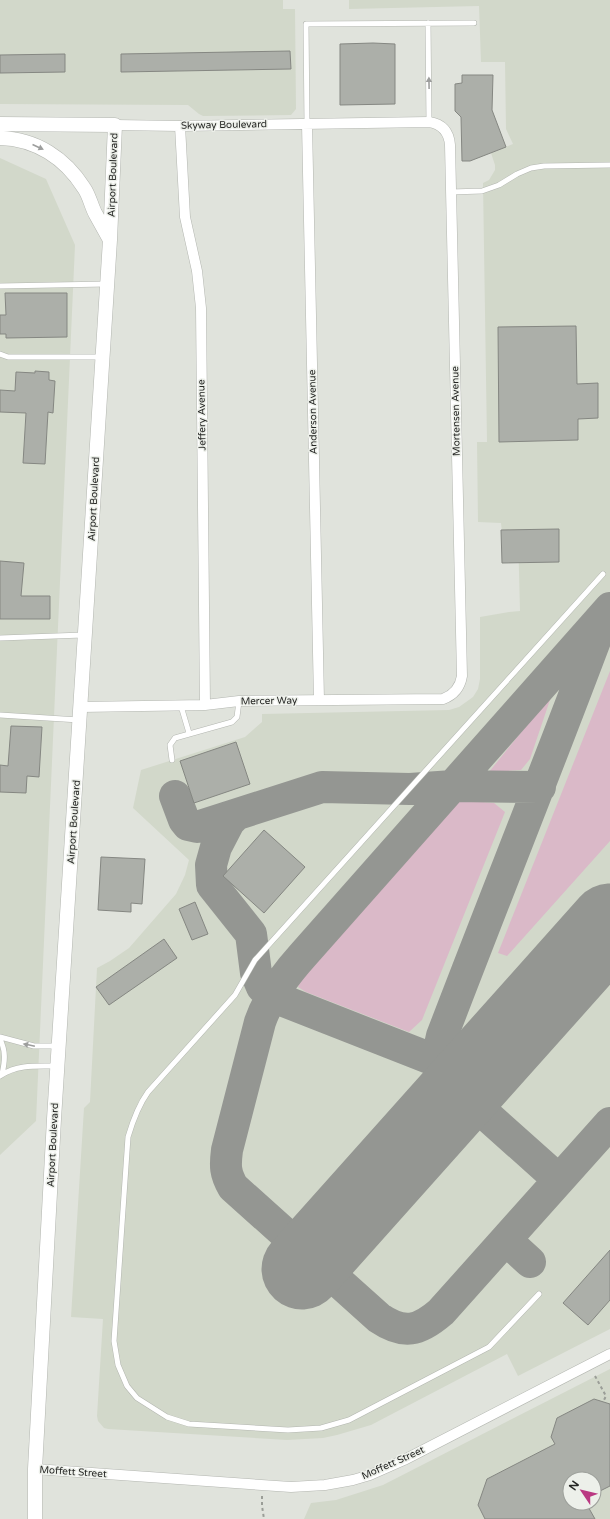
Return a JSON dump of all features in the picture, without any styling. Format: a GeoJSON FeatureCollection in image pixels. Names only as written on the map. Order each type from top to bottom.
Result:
{"type":"FeatureCollection","features":[{"type":"Feature","properties":{"kind":"main road","name":"Skyway Boulevard"},"geometry":{"type":"LineString","coordinates":[[0,124],[115,125]]}},
{"type":"Feature","properties":{"kind":"main road","name":"Airport Boulevard"},"geometry":{"type":"LineString","coordinates":[[35,1519],[35,1470],[59,1046],[110,240],[115,125]]}},
{"type":"Feature","properties":{"kind":"main road"},"geometry":{"type":"LineString","coordinates":[[0,138],[11,138],[28,142],[49,151],[63,162],[85,189],[110,240]]}},
{"type":"Feature","properties":{"kind":"street","name":"Skyway Boulevard"},"geometry":{"type":"LineString","coordinates":[[115,125],[180,126],[429,122],[438,124],[445,130]]}},
{"type":"Feature","properties":{"kind":"street","name":"Anderson Avenue"},"geometry":{"type":"LineString","coordinates":[[307,124],[319,700]]}},
{"type":"Feature","properties":{"kind":"street","name":"Jeffery Avenue"},"geometry":{"type":"LineString","coordinates":[[180,126],[185,217],[197,271],[201,308],[205,706]]}},
{"type":"Feature","properties":{"kind":"street","name":"Mortensen Avenue"},"geometry":{"type":"LineString","coordinates":[[445,130],[449,138],[450,145],[462,676],[456,692]]}},
{"type":"Feature","properties":{"kind":"street","name":"Mercer Way"},"geometry":{"type":"LineString","coordinates":[[81,713],[181,706],[205,706],[239,701],[443,699],[450,697],[456,692]]}},
{"type":"Feature","properties":{"kind":"street","name":"Moffett Street"},"geometry":{"type":"LineString","coordinates":[[35,1470],[291,1487],[324,1485],[353,1480],[370,1474],[445,1440],[610,1354]]}},
{"type":"Feature","properties":{"kind":"lane"},"geometry":{"type":"LineString","coordinates":[[307,124],[306,24],[474,23]]}},
{"type":"Feature","properties":{"kind":"lane"},"geometry":{"type":"LineString","coordinates":[[428,24],[429,122]]}},
{"type":"Feature","properties":{"kind":"lane"},"geometry":{"type":"LineString","coordinates":[[451,192],[482,191],[499,185],[517,174],[531,168],[544,166],[610,165]]}},
{"type":"Feature","properties":{"kind":"lane"},"geometry":{"type":"LineString","coordinates":[[0,286],[107,284]]}},
{"type":"Feature","properties":{"kind":"lane"},"geometry":{"type":"LineString","coordinates":[[0,354],[8,357],[102,357]]}},
{"type":"Feature","properties":{"kind":"lane"},"geometry":{"type":"LineString","coordinates":[[539,1294],[489,1347],[350,1420],[320,1428],[288,1430],[189,1424],[167,1416],[138,1398],[127,1386],[118,1365],[114,1341],[128,1137],[135,1114],[148,1092],[235,995],[255,960],[603,574]]}},
{"type":"Feature","properties":{"kind":"lane"},"geometry":{"type":"LineString","coordinates":[[0,638],[86,634]]}},
{"type":"Feature","properties":{"kind":"lane"},"geometry":{"type":"LineString","coordinates":[[172,760],[170,750],[171,742],[180,736],[189,733],[232,722],[238,714],[239,701]]}},
{"type":"Feature","properties":{"kind":"lane"},"geometry":{"type":"LineString","coordinates":[[181,706],[189,733]]}},
{"type":"Feature","properties":{"kind":"lane"},"geometry":{"type":"LineString","coordinates":[[0,714],[81,713]]}},
{"type":"Feature","properties":{"kind":"lane"},"geometry":{"type":"LineString","coordinates":[[0,1038],[34,1046],[59,1046]]}},
{"type":"Feature","properties":{"kind":"lane"},"geometry":{"type":"LineString","coordinates":[[0,1038],[4,1046],[5,1056],[1,1075]]}},
{"type":"Feature","properties":{"kind":"lane"},"geometry":{"type":"LineString","coordinates":[[1,1075],[17,1068],[32,1066],[58,1066]]}},
{"type":"Feature","properties":{"kind":"path"},"geometry":{"type":"LineString","coordinates":[[595,1376],[606,1396],[603,1402]]}},
{"type":"Feature","properties":{"kind":"path"},"geometry":{"type":"LineString","coordinates":[[264,1485],[262,1502],[264,1519]]}},
{"type":"Feature","properties":{"kind":"shaded area"},"geometry":{"type":"Polygon","coordinates":[[[0,0],[283,0],[283,9],[295,9],[296,109],[291,115],[203,116],[188,105],[0,104],[0,0]]]}},
{"type":"Feature","properties":{"kind":"shaded area"},"geometry":{"type":"Polygon","coordinates":[[[349,0],[610,0],[610,1329],[518,1376],[507,1354],[371,1425],[323,1438],[287,1440],[108,1429],[104,1428],[98,1421],[97,1416],[103,1319],[71,1317],[84,1108],[90,1102],[97,968],[129,948],[176,894],[185,875],[189,860],[133,808],[141,770],[245,737],[262,722],[262,714],[449,710],[459,707],[473,697],[478,689],[480,679],[480,617],[520,611],[518,532],[502,532],[501,523],[478,522],[477,442],[487,442],[483,183],[489,180],[495,170],[491,153],[513,144],[506,129],[505,62],[481,62],[479,6],[349,9],[349,0]]]}},
{"type":"Feature","properties":{"kind":"shaded area"},"geometry":{"type":"Polygon","coordinates":[[[0,158],[46,179],[75,245],[36,1121],[0,1155],[0,158]]]}},
{"type":"Feature","properties":{"kind":"shaded area"},"geometry":{"type":"Polygon","coordinates":[[[610,671],[610,841],[507,956],[498,953],[610,671]]]}},
{"type":"Feature","properties":{"kind":"shaded area"},"geometry":{"type":"Polygon","coordinates":[[[552,694],[530,759],[521,770],[489,772],[552,694]]]}},
{"type":"Feature","properties":{"kind":"shaded area"},"geometry":{"type":"Polygon","coordinates":[[[460,800],[494,803],[505,812],[422,1020],[409,1032],[306,992],[298,987],[302,975],[460,800]]]}},
{"type":"Feature","properties":{"kind":"shaded area"},"geometry":{"type":"Polygon","coordinates":[[[610,1369],[610,1519],[304,1519],[311,1503],[336,1500],[383,1485],[610,1369]]]}},
{"type":"Feature","properties":{"kind":"building"},"geometry":{"type":"Polygon","coordinates":[[[340,44],[395,44],[395,104],[340,105],[340,44]]]}},
{"type":"Feature","properties":{"kind":"building"},"geometry":{"type":"Polygon","coordinates":[[[290,51],[291,69],[121,72],[121,54],[290,51]]]}},
{"type":"Feature","properties":{"kind":"building"},"geometry":{"type":"Polygon","coordinates":[[[65,54],[65,72],[0,73],[0,55],[65,54]]]}},
{"type":"Feature","properties":{"kind":"building"},"geometry":{"type":"Polygon","coordinates":[[[462,75],[493,75],[492,110],[506,147],[470,161],[462,161],[461,117],[455,111],[455,84],[462,83],[462,75]]]}},
{"type":"Feature","properties":{"kind":"building"},"geometry":{"type":"Polygon","coordinates":[[[5,293],[67,293],[67,337],[6,338],[6,334],[0,334],[0,315],[6,315],[5,293]]]}},
{"type":"Feature","properties":{"kind":"building"},"geometry":{"type":"Polygon","coordinates":[[[576,326],[577,384],[598,383],[598,418],[578,419],[578,440],[499,442],[498,327],[576,326]]]}},
{"type":"Feature","properties":{"kind":"building"},"geometry":{"type":"Polygon","coordinates":[[[35,371],[49,372],[49,380],[55,381],[53,413],[48,412],[45,464],[23,463],[26,413],[0,412],[0,390],[15,391],[16,372],[35,373],[35,371]]]}},
{"type":"Feature","properties":{"kind":"building"},"geometry":{"type":"Polygon","coordinates":[[[559,529],[559,562],[502,563],[501,530],[559,529]]]}},
{"type":"Feature","properties":{"kind":"building"},"geometry":{"type":"Polygon","coordinates":[[[0,561],[24,563],[21,596],[50,596],[50,619],[0,619],[0,561]]]}},
{"type":"Feature","properties":{"kind":"building"},"geometry":{"type":"Polygon","coordinates":[[[11,726],[42,727],[39,777],[27,776],[26,793],[0,792],[0,765],[8,766],[11,726]]]}},
{"type":"Feature","properties":{"kind":"building"},"geometry":{"type":"Polygon","coordinates":[[[236,742],[250,784],[194,803],[180,761],[236,742]]]}},
{"type":"Feature","properties":{"kind":"building"},"geometry":{"type":"Polygon","coordinates":[[[264,830],[305,867],[264,913],[223,876],[264,830]]]}},
{"type":"Feature","properties":{"kind":"building"},"geometry":{"type":"Polygon","coordinates":[[[101,857],[145,859],[142,904],[131,903],[131,912],[98,910],[101,857]]]}},
{"type":"Feature","properties":{"kind":"building"},"geometry":{"type":"Polygon","coordinates":[[[195,902],[208,934],[192,940],[179,909],[195,902]]]}},
{"type":"Feature","properties":{"kind":"building"},"geometry":{"type":"Polygon","coordinates":[[[164,939],[177,958],[109,1005],[96,987],[164,939]]]}},
{"type":"Feature","properties":{"kind":"building"},"geometry":{"type":"Polygon","coordinates":[[[610,1250],[610,1300],[588,1325],[563,1303],[610,1250]]]}},
{"type":"Feature","properties":{"kind":"building"},"geometry":{"type":"Polygon","coordinates":[[[594,1399],[610,1404],[610,1486],[602,1490],[602,1471],[562,1471],[562,1511],[590,1511],[595,1519],[485,1519],[478,1505],[487,1479],[555,1444],[551,1437],[557,1418],[594,1399]]]}},
{"type":"Feature","properties":{"kind":"taxiway"},"geometry":{"type":"LineString","coordinates":[[610,608],[296,963],[278,986],[268,1003],[260,1022],[227,1150],[226,1169],[228,1178],[233,1187],[379,1318],[396,1327],[404,1329],[418,1327],[441,1312],[610,1123]]}},
{"type":"Feature","properties":{"kind":"taxiway"},"geometry":{"type":"LineString","coordinates":[[559,1180],[445,1078],[440,1067],[438,1057],[442,1036],[599,630]]}},
{"type":"Feature","properties":{"kind":"taxiway"},"geometry":{"type":"LineString","coordinates":[[175,796],[184,820],[188,825],[197,827],[322,787],[410,789],[453,786],[540,787]]}},
{"type":"Feature","properties":{"kind":"taxiway"},"geometry":{"type":"LineString","coordinates":[[236,815],[229,822],[216,847],[211,865],[212,885],[251,934],[256,973],[262,987],[271,996],[437,1061]]}},
{"type":"Feature","properties":{"kind":"taxiway"},"geometry":{"type":"LineString","coordinates":[[506,1240],[530,1262]]}},
{"type":"Feature","properties":{"kind":"runway"},"geometry":{"type":"LineString","coordinates":[[302,1269],[610,924]]}}]}
